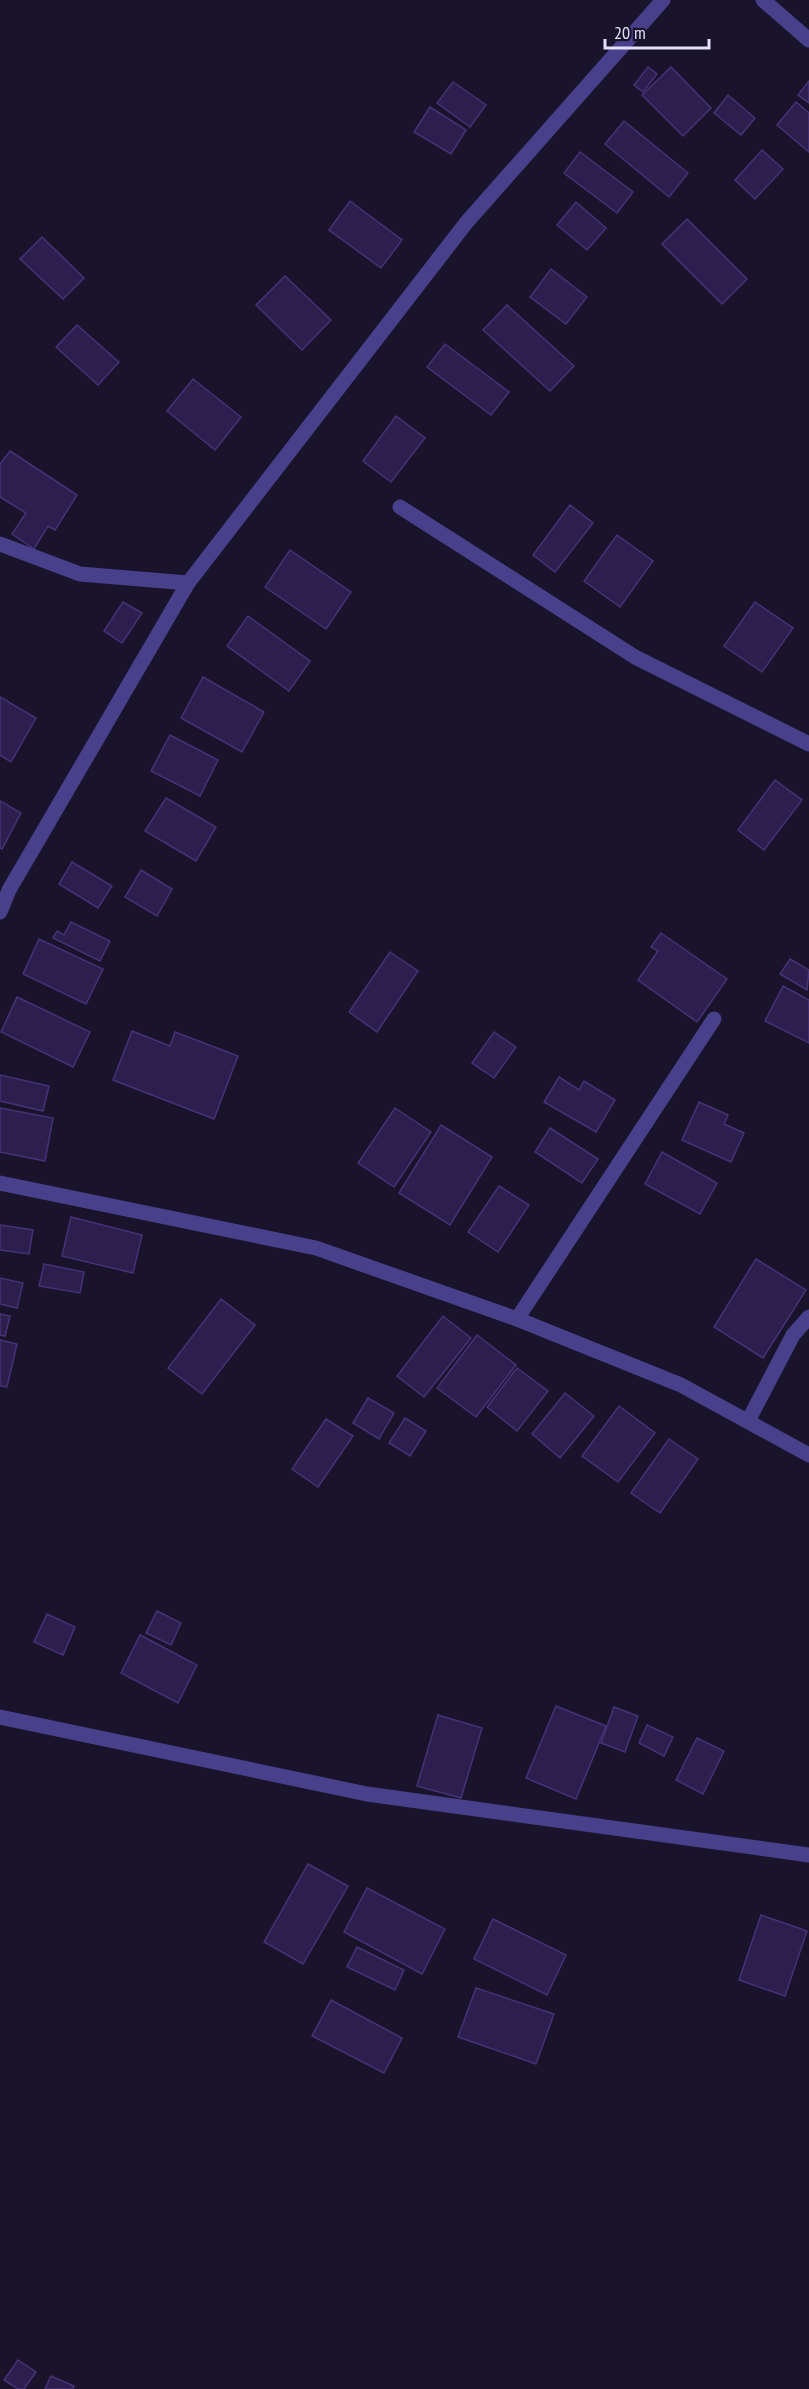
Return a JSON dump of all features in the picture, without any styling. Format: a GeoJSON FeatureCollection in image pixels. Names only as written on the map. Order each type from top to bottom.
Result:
{"type":"FeatureCollection","features":[{"type":"Feature","properties":{"kind":"street"},"geometry":{"type":"LineString","coordinates":[[0,912],[9,890],[188,583],[466,223],[663,0]]}},
{"type":"Feature","properties":{"kind":"street"},"geometry":{"type":"LineString","coordinates":[[763,0],[809,40]]}},
{"type":"Feature","properties":{"kind":"street"},"geometry":{"type":"LineString","coordinates":[[400,507],[634,657],[809,744]]}},
{"type":"Feature","properties":{"kind":"street"},"geometry":{"type":"LineString","coordinates":[[0,544],[80,574],[188,583]]}},
{"type":"Feature","properties":{"kind":"street"},"geometry":{"type":"LineString","coordinates":[[517,1318],[714,1019]]}},
{"type":"Feature","properties":{"kind":"street"},"geometry":{"type":"LineString","coordinates":[[0,1183],[316,1248],[517,1318],[681,1385],[809,1455]]}},
{"type":"Feature","properties":{"kind":"street"},"geometry":{"type":"LineString","coordinates":[[748,1421],[793,1335],[809,1317]]}},
{"type":"Feature","properties":{"kind":"street"},"geometry":{"type":"LineString","coordinates":[[0,1717],[367,1794],[809,1855]]}},
{"type":"Feature","properties":{"kind":"building"},"geometry":{"type":"Polygon","coordinates":[[[648,67],[657,74],[643,92],[634,85],[648,67]]]}},
{"type":"Feature","properties":{"kind":"building"},"geometry":{"type":"Polygon","coordinates":[[[671,67],[711,108],[683,136],[642,95],[671,67]]]}},
{"type":"Feature","properties":{"kind":"building"},"geometry":{"type":"Polygon","coordinates":[[[809,81],[809,103],[798,95],[809,81]]]}},
{"type":"Feature","properties":{"kind":"building"},"geometry":{"type":"Polygon","coordinates":[[[453,82],[486,105],[470,127],[437,103],[453,82]]]}},
{"type":"Feature","properties":{"kind":"building"},"geometry":{"type":"Polygon","coordinates":[[[728,95],[755,118],[741,135],[714,113],[728,95]]]}},
{"type":"Feature","properties":{"kind":"building"},"geometry":{"type":"Polygon","coordinates":[[[796,102],[809,113],[809,152],[777,125],[796,102]]]}},
{"type":"Feature","properties":{"kind":"building"},"geometry":{"type":"Polygon","coordinates":[[[430,107],[466,130],[451,154],[414,132],[430,107]]]}},
{"type":"Feature","properties":{"kind":"building"},"geometry":{"type":"Polygon","coordinates":[[[624,121],[688,173],[669,197],[605,144],[624,121]]]}},
{"type":"Feature","properties":{"kind":"building"},"geometry":{"type":"Polygon","coordinates":[[[762,150],[783,169],[755,199],[735,180],[762,150]]]}},
{"type":"Feature","properties":{"kind":"building"},"geometry":{"type":"Polygon","coordinates":[[[580,152],[633,192],[617,213],[564,173],[580,152]]]}},
{"type":"Feature","properties":{"kind":"building"},"geometry":{"type":"Polygon","coordinates":[[[350,201],[402,240],[381,268],[329,230],[350,201]]]}},
{"type":"Feature","properties":{"kind":"building"},"geometry":{"type":"Polygon","coordinates":[[[576,202],[606,228],[587,250],[557,225],[576,202]]]}},
{"type":"Feature","properties":{"kind":"building"},"geometry":{"type":"Polygon","coordinates":[[[687,219],[747,279],[722,304],[662,244],[687,219]]]}},
{"type":"Feature","properties":{"kind":"building"},"geometry":{"type":"Polygon","coordinates":[[[42,237],[84,278],[63,299],[20,259],[42,237]]]}},
{"type":"Feature","properties":{"kind":"building"},"geometry":{"type":"Polygon","coordinates":[[[551,269],[587,297],[566,324],[530,297],[551,269]]]}},
{"type":"Feature","properties":{"kind":"building"},"geometry":{"type":"Polygon","coordinates":[[[285,276],[331,320],[302,350],[256,305],[285,276]]]}},
{"type":"Feature","properties":{"kind":"building"},"geometry":{"type":"Polygon","coordinates":[[[507,305],[574,366],[550,391],[483,330],[507,305]]]}},
{"type":"Feature","properties":{"kind":"building"},"geometry":{"type":"Polygon","coordinates":[[[77,325],[119,362],[98,385],[56,347],[77,325]]]}},
{"type":"Feature","properties":{"kind":"building"},"geometry":{"type":"Polygon","coordinates":[[[445,344],[509,392],[491,415],[427,367],[445,344]]]}},
{"type":"Feature","properties":{"kind":"building"},"geometry":{"type":"Polygon","coordinates":[[[193,379],[241,417],[215,450],[167,411],[193,379]]]}},
{"type":"Feature","properties":{"kind":"building"},"geometry":{"type":"Polygon","coordinates":[[[396,416],[425,438],[391,482],[363,461],[396,416]]]}},
{"type":"Feature","properties":{"kind":"building"},"geometry":{"type":"Polygon","coordinates":[[[10,451],[77,495],[55,530],[48,526],[34,549],[12,534],[26,513],[0,497],[0,464],[10,451]]]}},
{"type":"Feature","properties":{"kind":"building"},"geometry":{"type":"Polygon","coordinates":[[[570,505],[593,523],[555,572],[533,555],[570,505]]]}},
{"type":"Feature","properties":{"kind":"building"},"geometry":{"type":"Polygon","coordinates":[[[617,535],[653,561],[620,607],[584,581],[617,535]]]}},
{"type":"Feature","properties":{"kind":"building"},"geometry":{"type":"Polygon","coordinates":[[[290,550],[351,592],[326,629],[265,587],[290,550]]]}},
{"type":"Feature","properties":{"kind":"building"},"geometry":{"type":"Polygon","coordinates":[[[123,602],[142,613],[122,643],[104,631],[123,602]]]}},
{"type":"Feature","properties":{"kind":"building"},"geometry":{"type":"Polygon","coordinates":[[[755,602],[793,628],[762,672],[724,646],[755,602]]]}},
{"type":"Feature","properties":{"kind":"building"},"geometry":{"type":"Polygon","coordinates":[[[248,616],[310,661],[289,691],[227,646],[248,616]]]}},
{"type":"Feature","properties":{"kind":"building"},"geometry":{"type":"Polygon","coordinates":[[[203,677],[264,712],[242,752],[181,718],[203,677]]]}},
{"type":"Feature","properties":{"kind":"building"},"geometry":{"type":"Polygon","coordinates":[[[0,697],[36,718],[11,762],[0,755],[0,697]]]}},
{"type":"Feature","properties":{"kind":"building"},"geometry":{"type":"Polygon","coordinates":[[[170,735],[218,760],[200,796],[151,771],[170,735]]]}},
{"type":"Feature","properties":{"kind":"building"},"geometry":{"type":"Polygon","coordinates":[[[775,780],[802,800],[764,850],[738,830],[775,780]]]}},
{"type":"Feature","properties":{"kind":"building"},"geometry":{"type":"Polygon","coordinates":[[[166,798],[216,827],[196,861],[145,831],[166,798]]]}},
{"type":"Feature","properties":{"kind":"building"},"geometry":{"type":"Polygon","coordinates":[[[0,801],[21,813],[2,849],[0,848],[0,801]]]}},
{"type":"Feature","properties":{"kind":"building"},"geometry":{"type":"Polygon","coordinates":[[[72,862],[112,886],[98,908],[59,884],[72,862]]]}},
{"type":"Feature","properties":{"kind":"building"},"geometry":{"type":"Polygon","coordinates":[[[141,870],[172,889],[157,916],[125,897],[141,870]]]}},
{"type":"Feature","properties":{"kind":"building"},"geometry":{"type":"Polygon","coordinates":[[[71,922],[110,941],[100,961],[53,938],[57,931],[64,935],[71,922]]]}},
{"type":"Feature","properties":{"kind":"building"},"geometry":{"type":"Polygon","coordinates":[[[661,933],[727,979],[697,1022],[638,980],[658,951],[651,947],[661,933]]]}},
{"type":"Feature","properties":{"kind":"building"},"geometry":{"type":"Polygon","coordinates":[[[39,939],[103,969],[86,1004],[23,974],[39,939]]]}},
{"type":"Feature","properties":{"kind":"building"},"geometry":{"type":"Polygon","coordinates":[[[390,952],[418,971],[377,1032],[349,1012],[390,952]]]}},
{"type":"Feature","properties":{"kind":"building"},"geometry":{"type":"Polygon","coordinates":[[[790,959],[809,970],[807,990],[780,974],[790,959]]]}},
{"type":"Feature","properties":{"kind":"building"},"geometry":{"type":"Polygon","coordinates":[[[783,986],[809,1000],[809,1043],[765,1021],[783,986]]]}},
{"type":"Feature","properties":{"kind":"building"},"geometry":{"type":"Polygon","coordinates":[[[17,997],[90,1032],[73,1067],[1,1032],[17,997]]]}},
{"type":"Feature","properties":{"kind":"building"},"geometry":{"type":"Polygon","coordinates":[[[132,1031],[170,1046],[175,1032],[238,1056],[214,1119],[113,1080],[132,1031]]]}},
{"type":"Feature","properties":{"kind":"building"},"geometry":{"type":"Polygon","coordinates":[[[494,1032],[516,1047],[494,1078],[472,1063],[494,1032]]]}},
{"type":"Feature","properties":{"kind":"building"},"geometry":{"type":"Polygon","coordinates":[[[0,1075],[49,1086],[43,1111],[0,1101],[0,1075]]]}},
{"type":"Feature","properties":{"kind":"building"},"geometry":{"type":"Polygon","coordinates":[[[559,1077],[579,1090],[584,1081],[615,1100],[596,1132],[544,1102],[559,1077]]]}},
{"type":"Feature","properties":{"kind":"building"},"geometry":{"type":"Polygon","coordinates":[[[699,1102],[728,1115],[724,1124],[744,1133],[731,1162],[682,1140],[699,1102]]]}},
{"type":"Feature","properties":{"kind":"building"},"geometry":{"type":"Polygon","coordinates":[[[0,1108],[53,1118],[45,1161],[0,1152],[0,1108]]]}},
{"type":"Feature","properties":{"kind":"building"},"geometry":{"type":"Polygon","coordinates":[[[395,1108],[431,1132],[394,1187],[358,1163],[395,1108]]]}},
{"type":"Feature","properties":{"kind":"building"},"geometry":{"type":"Polygon","coordinates":[[[441,1125],[492,1157],[450,1225],[399,1193],[441,1125]]]}},
{"type":"Feature","properties":{"kind":"building"},"geometry":{"type":"Polygon","coordinates":[[[550,1128],[598,1159],[582,1183],[535,1152],[550,1128]]]}},
{"type":"Feature","properties":{"kind":"building"},"geometry":{"type":"Polygon","coordinates":[[[662,1152],[717,1183],[700,1214],[645,1184],[662,1152]]]}},
{"type":"Feature","properties":{"kind":"building"},"geometry":{"type":"Polygon","coordinates":[[[499,1186],[529,1205],[498,1252],[468,1232],[499,1186]]]}},
{"type":"Feature","properties":{"kind":"building"},"geometry":{"type":"Polygon","coordinates":[[[71,1217],[142,1235],[133,1273],[62,1256],[71,1217]]]}},
{"type":"Feature","properties":{"kind":"building"},"geometry":{"type":"Polygon","coordinates":[[[0,1225],[33,1230],[29,1254],[0,1250],[0,1225]]]}},
{"type":"Feature","properties":{"kind":"building"},"geometry":{"type":"Polygon","coordinates":[[[756,1259],[806,1290],[763,1358],[714,1327],[756,1259]]]}},
{"type":"Feature","properties":{"kind":"building"},"geometry":{"type":"Polygon","coordinates":[[[44,1264],[84,1272],[80,1293],[39,1286],[44,1264]]]}},
{"type":"Feature","properties":{"kind":"building"},"geometry":{"type":"Polygon","coordinates":[[[0,1278],[23,1283],[17,1308],[0,1304],[0,1278]]]}},
{"type":"Feature","properties":{"kind":"building"},"geometry":{"type":"Polygon","coordinates":[[[221,1299],[255,1325],[202,1394],[168,1368],[221,1299]]]}},
{"type":"Feature","properties":{"kind":"building"},"geometry":{"type":"Polygon","coordinates":[[[0,1314],[10,1316],[5,1336],[0,1335],[0,1314]]]}},
{"type":"Feature","properties":{"kind":"building"},"geometry":{"type":"Polygon","coordinates":[[[443,1316],[471,1338],[424,1397],[397,1376],[443,1316]]]}},
{"type":"Feature","properties":{"kind":"building"},"geometry":{"type":"Polygon","coordinates":[[[477,1335],[516,1365],[476,1417],[437,1388],[477,1335]]]}},
{"type":"Feature","properties":{"kind":"building"},"geometry":{"type":"Polygon","coordinates":[[[0,1340],[17,1344],[7,1387],[0,1386],[0,1340]]]}},
{"type":"Feature","properties":{"kind":"building"},"geometry":{"type":"Polygon","coordinates":[[[517,1368],[548,1391],[517,1431],[487,1407],[517,1368]]]}},
{"type":"Feature","properties":{"kind":"building"},"geometry":{"type":"Polygon","coordinates":[[[565,1393],[594,1416],[560,1458],[532,1434],[565,1393]]]}},
{"type":"Feature","properties":{"kind":"building"},"geometry":{"type":"Polygon","coordinates":[[[368,1398],[394,1413],[379,1439],[353,1423],[368,1398]]]}},
{"type":"Feature","properties":{"kind":"building"},"geometry":{"type":"Polygon","coordinates":[[[619,1406],[655,1433],[618,1482],[582,1456],[619,1406]]]}},
{"type":"Feature","properties":{"kind":"building"},"geometry":{"type":"Polygon","coordinates":[[[405,1418],[426,1431],[410,1456],[389,1443],[405,1418]]]}},
{"type":"Feature","properties":{"kind":"building"},"geometry":{"type":"Polygon","coordinates":[[[326,1419],[353,1436],[318,1487],[292,1469],[326,1419]]]}},
{"type":"Feature","properties":{"kind":"building"},"geometry":{"type":"Polygon","coordinates":[[[669,1439],[698,1459],[660,1513],[631,1493],[669,1439]]]}},
{"type":"Feature","properties":{"kind":"building"},"geometry":{"type":"Polygon","coordinates":[[[157,1611],[181,1623],[171,1645],[146,1633],[157,1611]]]}},
{"type":"Feature","properties":{"kind":"building"},"geometry":{"type":"Polygon","coordinates":[[[47,1614],[75,1627],[63,1655],[34,1642],[47,1614]]]}},
{"type":"Feature","properties":{"kind":"building"},"geometry":{"type":"Polygon","coordinates":[[[140,1635],[197,1665],[178,1703],[121,1673],[140,1635]]]}},
{"type":"Feature","properties":{"kind":"building"},"geometry":{"type":"Polygon","coordinates":[[[556,1706],[606,1726],[576,1799],[526,1778],[556,1706]]]}},
{"type":"Feature","properties":{"kind":"building"},"geometry":{"type":"Polygon","coordinates":[[[614,1707],[638,1716],[625,1752],[601,1743],[614,1707]]]}},
{"type":"Feature","properties":{"kind":"building"},"geometry":{"type":"Polygon","coordinates":[[[438,1715],[482,1728],[461,1798],[417,1786],[438,1715]]]}},
{"type":"Feature","properties":{"kind":"building"},"geometry":{"type":"Polygon","coordinates":[[[647,1725],[673,1737],[664,1756],[639,1743],[647,1725]]]}},
{"type":"Feature","properties":{"kind":"building"},"geometry":{"type":"Polygon","coordinates":[[[697,1738],[724,1751],[703,1794],[676,1780],[697,1738]]]}},
{"type":"Feature","properties":{"kind":"building"},"geometry":{"type":"Polygon","coordinates":[[[308,1864],[348,1886],[303,1964],[264,1942],[308,1864]]]}},
{"type":"Feature","properties":{"kind":"building"},"geometry":{"type":"Polygon","coordinates":[[[367,1888],[445,1929],[422,1974],[344,1932],[367,1888]]]}},
{"type":"Feature","properties":{"kind":"building"},"geometry":{"type":"Polygon","coordinates":[[[761,1915],[807,1931],[785,1996],[739,1980],[761,1915]]]}},
{"type":"Feature","properties":{"kind":"building"},"geometry":{"type":"Polygon","coordinates":[[[493,1919],[566,1955],[547,1995],[474,1959],[493,1919]]]}},
{"type":"Feature","properties":{"kind":"building"},"geometry":{"type":"Polygon","coordinates":[[[357,1947],[404,1970],[395,1990],[347,1967],[357,1947]]]}},
{"type":"Feature","properties":{"kind":"building"},"geometry":{"type":"Polygon","coordinates":[[[476,1988],[554,2014],[536,2064],[458,2037],[476,1988]]]}},
{"type":"Feature","properties":{"kind":"building"},"geometry":{"type":"Polygon","coordinates":[[[331,2000],[402,2038],[384,2073],[312,2036],[331,2000]]]}},
{"type":"Feature","properties":{"kind":"building"},"geometry":{"type":"Polygon","coordinates":[[[18,2360],[36,2372],[24,2389],[18,2389],[4,2380],[18,2360]]]}},
{"type":"Feature","properties":{"kind":"building"},"geometry":{"type":"Polygon","coordinates":[[[51,2376],[74,2386],[73,2389],[45,2389],[51,2376]]]}}]}
